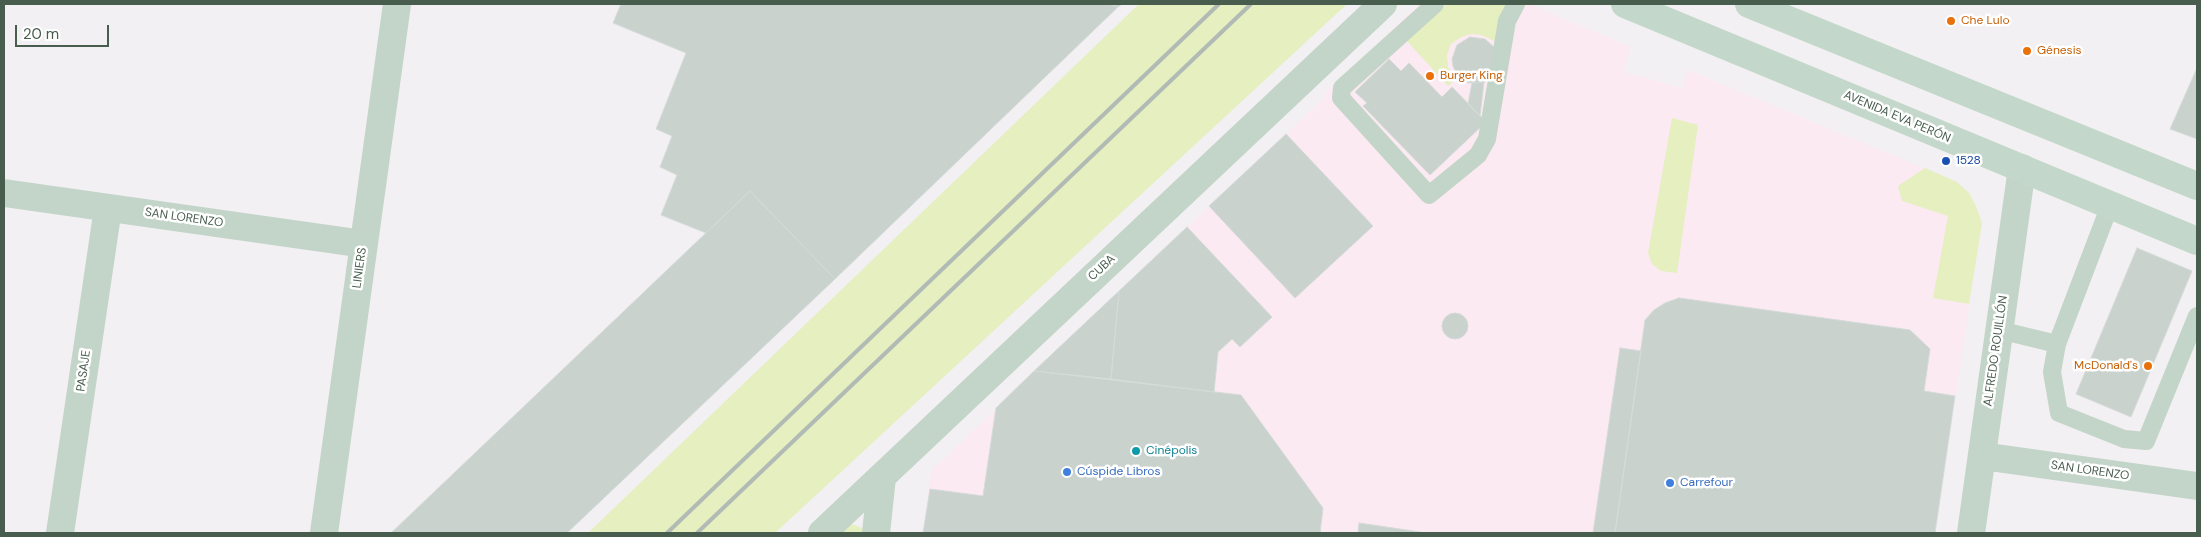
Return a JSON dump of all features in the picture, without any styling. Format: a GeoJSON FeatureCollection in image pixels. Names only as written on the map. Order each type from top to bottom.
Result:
{"type":"FeatureCollection","features":[{"type":"Feature","properties":{"kind":"main road","name":"AVENIDA EVA PERÓN"},"geometry":{"type":"LineString","coordinates":[[1625,4],[2197,241]]}},
{"type":"Feature","properties":{"kind":"main road"},"geometry":{"type":"LineString","coordinates":[[1749,4],[2197,186]]}},
{"type":"Feature","properties":{"kind":"street","name":"LINIERS"},"geometry":{"type":"LineString","coordinates":[[324,533],[397,4]]}},
{"type":"Feature","properties":{"kind":"street","name":"CUBA"},"geometry":{"type":"LineString","coordinates":[[822,533],[1382,4]]}},
{"type":"Feature","properties":{"kind":"street","name":"ALFREDO ROUILLÓN"},"geometry":{"type":"LineString","coordinates":[[1971,533],[2022,168]]}},
{"type":"Feature","properties":{"kind":"street","name":"SAN LORENZO"},"geometry":{"type":"LineString","coordinates":[[4,193],[364,244]]}},
{"type":"Feature","properties":{"kind":"street","name":"PASAJE"},"geometry":{"type":"LineString","coordinates":[[60,533],[108,208]]}},
{"type":"Feature","properties":{"kind":"street","name":"SAN LORENZO"},"geometry":{"type":"LineString","coordinates":[[1982,456],[2197,486]]}},
{"type":"Feature","properties":{"kind":"street"},"geometry":{"type":"LineString","coordinates":[[876,533],[882,477]]}},
{"type":"Feature","properties":{"kind":"lane"},"geometry":{"type":"LineString","coordinates":[[1435,4],[1342,88],[1341,98],[1429,195],[1478,155],[1487,138],[1507,21],[1516,4]]}},
{"type":"Feature","properties":{"kind":"lane"},"geometry":{"type":"LineString","coordinates":[[2110,205],[2057,344],[2052,372],[2059,412],[2124,439],[2146,441],[2197,316]]}},
{"type":"Feature","properties":{"kind":"lane"},"geometry":{"type":"LineString","coordinates":[[1999,330],[2057,344]]}},
{"type":"Feature","properties":{"kind":"shaded area"},"geometry":{"type":"Polygon","coordinates":[[[1419,4],[1529,4],[1631,47],[1624,72],[1682,88],[1688,70],[1957,182],[1969,193],[1982,223],[1935,533],[923,533],[931,471],[1325,97],[1323,95],[1419,4]]]}},
{"type":"Feature","properties":{"kind":"green space"},"geometry":{"type":"Polygon","coordinates":[[[1139,4],[1347,4],[775,533],[588,533],[1139,4]]]}},
{"type":"Feature","properties":{"kind":"green space"},"geometry":{"type":"Polygon","coordinates":[[[1447,4],[1507,4],[1497,42],[1481,35],[1471,34],[1461,37],[1451,44],[1447,55],[1448,67],[1455,80],[1448,86],[1406,40],[1447,4]]]}},
{"type":"Feature","properties":{"kind":"green space"},"geometry":{"type":"Polygon","coordinates":[[[1672,118],[1698,125],[1677,273],[1661,271],[1652,264],[1648,253],[1672,118]]]}},
{"type":"Feature","properties":{"kind":"green space"},"geometry":{"type":"Polygon","coordinates":[[[1925,168],[1957,182],[1969,193],[1982,223],[1969,304],[1933,298],[1948,216],[1902,201],[1898,186],[1925,168]]]}},
{"type":"Feature","properties":{"kind":"green space"},"geometry":{"type":"Polygon","coordinates":[[[851,524],[870,531],[870,533],[840,533],[851,524]]]}},
{"type":"Feature","properties":{"kind":"building"},"geometry":{"type":"Polygon","coordinates":[[[621,4],[1109,4],[1118,7],[835,279],[750,191],[706,233],[661,215],[677,175],[660,167],[672,136],[656,129],[686,53],[613,23],[621,4]]]}},
{"type":"Feature","properties":{"kind":"building"},"geometry":{"type":"Polygon","coordinates":[[[1109,4],[1122,4],[1118,7],[1109,4]]]}},
{"type":"Feature","properties":{"kind":"building"},"geometry":{"type":"Polygon","coordinates":[[[1470,37],[1485,39],[1496,49],[1491,78],[1484,82],[1468,83],[1456,73],[1453,66],[1452,59],[1457,45],[1470,37]]]}},
{"type":"Feature","properties":{"kind":"building"},"geometry":{"type":"Polygon","coordinates":[[[1389,59],[1401,71],[1409,63],[1442,97],[1452,87],[1486,122],[1430,175],[1363,106],[1367,103],[1355,92],[1389,59]]]}},
{"type":"Feature","properties":{"kind":"building"},"geometry":{"type":"Polygon","coordinates":[[[2197,68],[2197,139],[2170,129],[2197,68]]]}},
{"type":"Feature","properties":{"kind":"building"},"geometry":{"type":"Polygon","coordinates":[[[1484,82],[1480,116],[1468,104],[1472,83],[1484,82]]]}},
{"type":"Feature","properties":{"kind":"building"},"geometry":{"type":"Polygon","coordinates":[[[1286,134],[1373,226],[1295,298],[1209,206],[1286,134]]]}},
{"type":"Feature","properties":{"kind":"building"},"geometry":{"type":"Polygon","coordinates":[[[750,191],[835,279],[567,533],[391,533],[750,191]]]}},
{"type":"Feature","properties":{"kind":"building"},"geometry":{"type":"Polygon","coordinates":[[[1187,227],[1272,317],[1240,347],[1232,339],[1218,352],[1214,392],[1111,379],[1119,291],[1187,227]]]}},
{"type":"Feature","properties":{"kind":"building"},"geometry":{"type":"Polygon","coordinates":[[[2137,248],[2192,271],[2131,417],[2076,394],[2137,248]]]}},
{"type":"Feature","properties":{"kind":"building"},"geometry":{"type":"Polygon","coordinates":[[[1119,291],[1111,379],[1034,371],[1119,291]]]}},
{"type":"Feature","properties":{"kind":"building"},"geometry":{"type":"Polygon","coordinates":[[[1679,298],[1910,330],[1930,349],[1924,391],[1955,396],[1935,533],[1615,533],[1645,320],[1654,310],[1665,303],[1679,298]]]}},
{"type":"Feature","properties":{"kind":"building"},"geometry":{"type":"Polygon","coordinates":[[[1455,313],[1464,317],[1468,326],[1464,335],[1455,339],[1446,335],[1442,326],[1446,317],[1455,313]]]}},
{"type":"Feature","properties":{"kind":"building"},"geometry":{"type":"Polygon","coordinates":[[[1620,348],[1641,351],[1615,533],[1593,533],[1620,348]]]}},
{"type":"Feature","properties":{"kind":"building","name":"Cinépolis"},"geometry":{"type":"Polygon","coordinates":[[[1034,371],[1241,395],[1323,508],[1320,533],[923,533],[930,489],[983,496],[996,408],[1034,371]]]}},
{"type":"Feature","properties":{"kind":"building"},"geometry":{"type":"Polygon","coordinates":[[[1359,523],[1427,533],[1358,533],[1359,523]]]}},
{"type":"Feature","properties":{"kind":"railway"},"geometry":{"type":"LineString","coordinates":[[667,533],[1219,4]]}},
{"type":"Feature","properties":{"kind":"railway"},"geometry":{"type":"LineString","coordinates":[[697,533],[1251,4]]}},
{"type":"Feature","properties":{"kind":"place","name":"Che Lulo"},"geometry":{"type":"Point","coordinates":[1951,21]}},
{"type":"Feature","properties":{"kind":"place","name":"Génesis"},"geometry":{"type":"Point","coordinates":[2027,51]}},
{"type":"Feature","properties":{"kind":"place","name":"Burger King"},"geometry":{"type":"Point","coordinates":[1430,76]}},
{"type":"Feature","properties":{"kind":"place","name":"1528"},"geometry":{"type":"Point","coordinates":[1946,161]}},
{"type":"Feature","properties":{"kind":"place","name":"McDonald's"},"geometry":{"type":"Point","coordinates":[2148,366]}},
{"type":"Feature","properties":{"kind":"place","name":"Cinépolis"},"geometry":{"type":"Point","coordinates":[1136,451]}},
{"type":"Feature","properties":{"kind":"place","name":"Cúspide Libros"},"geometry":{"type":"Point","coordinates":[1067,472]}},
{"type":"Feature","properties":{"kind":"place","name":"Carrefour"},"geometry":{"type":"Point","coordinates":[1670,483]}}]}
